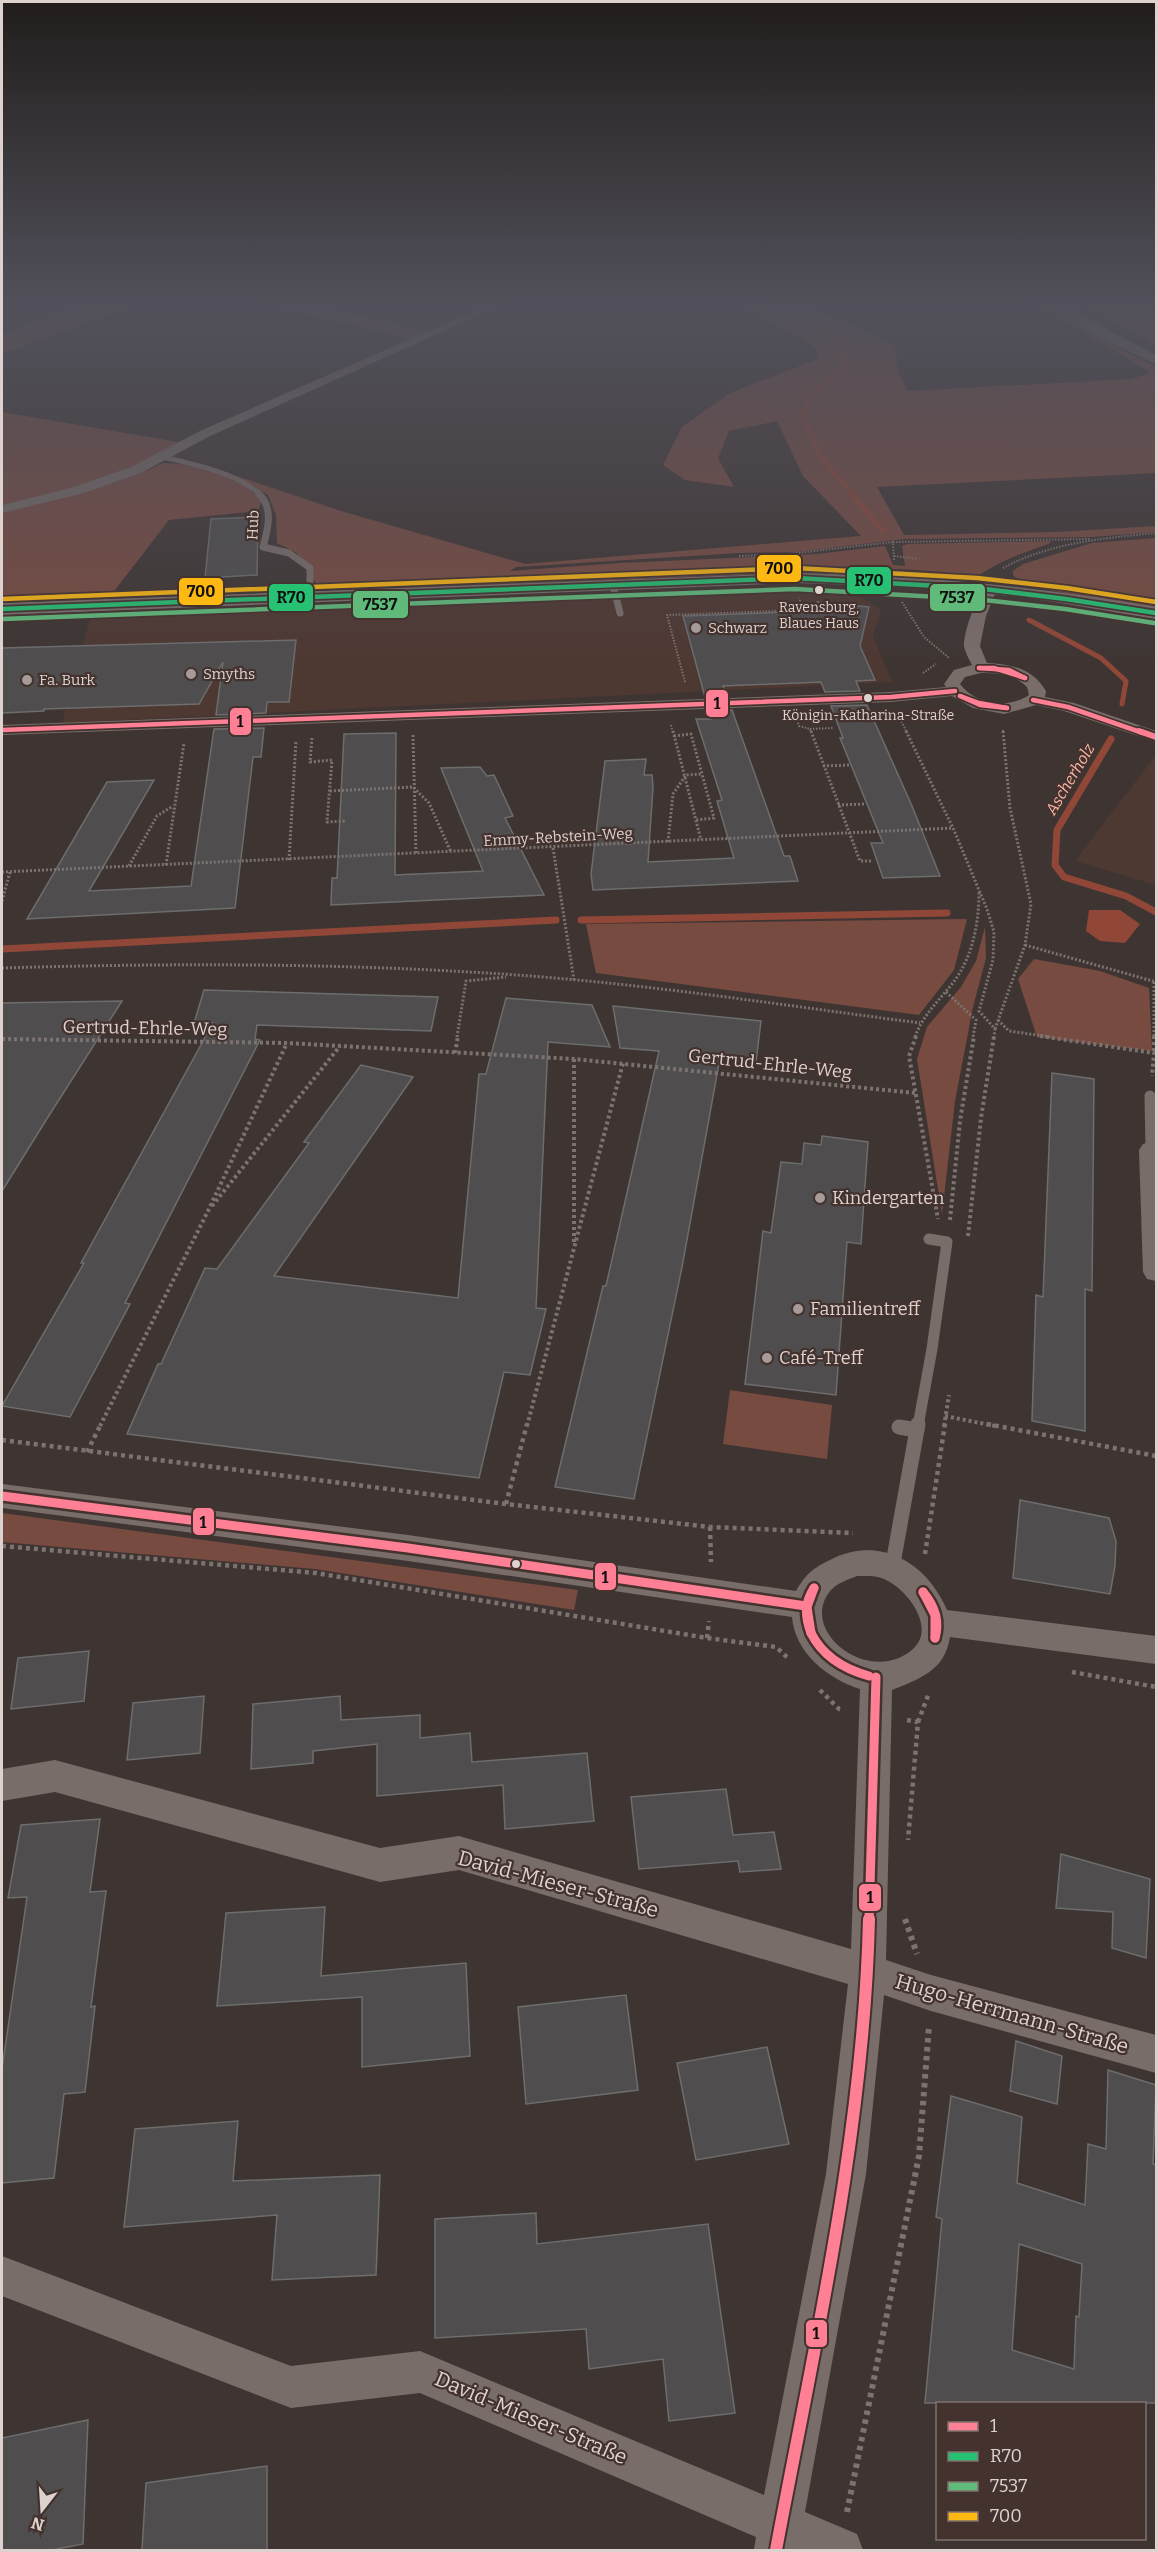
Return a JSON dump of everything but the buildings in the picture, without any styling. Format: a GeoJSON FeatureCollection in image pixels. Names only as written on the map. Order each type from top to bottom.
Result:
{"type":"FeatureCollection","features":[{"type":"Feature","properties":{"kind":"street"},"geometry":{"type":"LineString","coordinates":[[2,509],[90,487],[136,470],[226,425]]}},
{"type":"Feature","properties":{"kind":"street"},"geometry":{"type":"LineString","coordinates":[[2,609],[310,598],[720,579],[876,578],[934,582],[1156,613]]}},
{"type":"Feature","properties":{"kind":"street"},"geometry":{"type":"LineString","coordinates":[[981,668],[972,646],[978,616],[990,589]]}},
{"type":"Feature","properties":{"kind":"street"},"geometry":{"type":"LineString","coordinates":[[981,668],[1007,670],[1029,678],[1038,691],[1033,700],[1022,706],[1002,708],[970,702],[955,691],[952,684],[954,678],[960,673],[981,668]]}},
{"type":"Feature","properties":{"kind":"street"},"geometry":{"type":"LineString","coordinates":[[2,730],[891,697],[955,691]]}},
{"type":"Feature","properties":{"kind":"street"},"geometry":{"type":"LineString","coordinates":[[1033,700],[1068,707],[1156,737]]}},
{"type":"Feature","properties":{"kind":"street"},"geometry":{"type":"LineString","coordinates":[[1154,1150],[1156,1272]]}},
{"type":"Feature","properties":{"kind":"street"},"geometry":{"type":"LineString","coordinates":[[2,1496],[408,1548],[806,1606]]}},
{"type":"Feature","properties":{"kind":"street"},"geometry":{"type":"LineString","coordinates":[[854,1563],[873,1563],[892,1569],[920,1588],[931,1604],[936,1622],[936,1636],[931,1650],[922,1662],[909,1671],[893,1676],[876,1677],[855,1673],[836,1664],[820,1650],[811,1636],[806,1621],[806,1606],[811,1590],[821,1577],[836,1568],[854,1563]]}},
{"type":"Feature","properties":{"kind":"street"},"geometry":{"type":"LineString","coordinates":[[936,1622],[1156,1650]]}},
{"type":"Feature","properties":{"kind":"street"},"geometry":{"type":"LineString","coordinates":[[779,2537],[846,2174],[868,1972],[876,1677]]}},
{"type":"Feature","properties":{"kind":"street","name":"David-Mieser-Straße"},"geometry":{"type":"LineString","coordinates":[[2,1785],[55,1776],[380,1864],[459,1853],[868,1972]]}},
{"type":"Feature","properties":{"kind":"street","name":"Hugo-Herrmann-Straße"},"geometry":{"type":"LineString","coordinates":[[868,1972],[931,1993],[1156,2054]]}},
{"type":"Feature","properties":{"kind":"street","name":"David-Mieser-Straße"},"geometry":{"type":"LineString","coordinates":[[2,2276],[291,2387],[420,2372],[779,2537],[841,2550]]}},
{"type":"Feature","properties":{"kind":"lane","name":"Hub"},"geometry":{"type":"LineString","coordinates":[[163,457],[216,472],[259,492],[267,503],[269,524],[263,547],[285,551],[301,558],[310,568],[310,598]]}},
{"type":"Feature","properties":{"kind":"lane"},"geometry":{"type":"LineString","coordinates":[[613,585],[620,613]]}},
{"type":"Feature","properties":{"kind":"lane"},"geometry":{"type":"LineString","coordinates":[[1150,1096],[1154,1150]]}},
{"type":"Feature","properties":{"kind":"lane"},"geometry":{"type":"LineString","coordinates":[[892,1569],[921,1413],[947,1242],[929,1239]]}},
{"type":"Feature","properties":{"kind":"lane"},"geometry":{"type":"LineString","coordinates":[[899,1426],[917,1430]]}},
{"type":"Feature","properties":{"kind":"path"},"geometry":{"type":"LineString","coordinates":[[730,556],[788,554],[894,542],[1007,538],[1090,539],[1156,533]]}},
{"type":"Feature","properties":{"kind":"path"},"geometry":{"type":"LineString","coordinates":[[990,589],[1004,568],[1016,561],[1090,539]]}},
{"type":"Feature","properties":{"kind":"path"},"geometry":{"type":"LineString","coordinates":[[894,542],[895,566]]}},
{"type":"Feature","properties":{"kind":"path"},"geometry":{"type":"LineString","coordinates":[[676,682],[686,682],[667,615],[804,609],[796,590]]}},
{"type":"Feature","properties":{"kind":"path"},"geometry":{"type":"LineString","coordinates":[[899,594],[914,625],[924,637],[949,658]]}},
{"type":"Feature","properties":{"kind":"path"},"geometry":{"type":"LineString","coordinates":[[891,697],[953,828],[979,891],[979,913],[969,956],[946,992],[920,1023],[909,1056],[938,1220],[947,1242]]}},
{"type":"Feature","properties":{"kind":"path"},"geometry":{"type":"LineString","coordinates":[[666,705],[701,840]]}},
{"type":"Feature","properties":{"kind":"path"},"geometry":{"type":"LineString","coordinates":[[995,1029],[1025,945],[1031,904],[1010,808],[1002,708]]}},
{"type":"Feature","properties":{"kind":"path"},"geometry":{"type":"LineString","coordinates":[[414,716],[413,787],[416,854]]}},
{"type":"Feature","properties":{"kind":"path"},"geometry":{"type":"LineString","coordinates":[[796,718],[799,726],[810,729],[833,728]]}},
{"type":"Feature","properties":{"kind":"path"},"geometry":{"type":"LineString","coordinates":[[289,860],[296,720]]}},
{"type":"Feature","properties":{"kind":"path"},"geometry":{"type":"LineString","coordinates":[[166,865],[189,724]]}},
{"type":"Feature","properties":{"kind":"path"},"geometry":{"type":"LineString","coordinates":[[810,729],[860,861],[872,861]]}},
{"type":"Feature","properties":{"kind":"path"},"geometry":{"type":"LineString","coordinates":[[312,731],[310,762],[332,760],[327,822],[345,821]]}},
{"type":"Feature","properties":{"kind":"path"},"geometry":{"type":"LineString","coordinates":[[674,735],[691,734],[714,818],[696,820]]}},
{"type":"Feature","properties":{"kind":"path"},"geometry":{"type":"LineString","coordinates":[[823,766],[849,765]]}},
{"type":"Feature","properties":{"kind":"path"},"geometry":{"type":"LineString","coordinates":[[686,775],[702,774]]}},
{"type":"Feature","properties":{"kind":"path"},"geometry":{"type":"LineString","coordinates":[[668,842],[673,794],[686,775]]}},
{"type":"Feature","properties":{"kind":"path"},"geometry":{"type":"LineString","coordinates":[[330,791],[413,787],[429,803],[451,852]]}},
{"type":"Feature","properties":{"kind":"path"},"geometry":{"type":"LineString","coordinates":[[838,805],[865,804]]}},
{"type":"Feature","properties":{"kind":"path"},"geometry":{"type":"LineString","coordinates":[[129,866],[157,816],[174,805]]}},
{"type":"Feature","properties":{"kind":"path","name":"Emmy-Rebstein-Weg"},"geometry":{"type":"LineString","coordinates":[[2,872],[953,828]]}},
{"type":"Feature","properties":{"kind":"path"},"geometry":{"type":"LineString","coordinates":[[553,848],[574,980]]}},
{"type":"Feature","properties":{"kind":"path"},"geometry":{"type":"LineString","coordinates":[[2,901],[10,872]]}},
{"type":"Feature","properties":{"kind":"path"},"geometry":{"type":"LineString","coordinates":[[1025,945],[1155,982],[1152,1075]]}},
{"type":"Feature","properties":{"kind":"path"},"geometry":{"type":"LineString","coordinates":[[2,968],[154,963],[432,970],[574,980],[920,1023]]}},
{"type":"Feature","properties":{"kind":"path"},"geometry":{"type":"LineString","coordinates":[[455,1053],[466,981],[506,976]]}},
{"type":"Feature","properties":{"kind":"path"},"geometry":{"type":"LineString","coordinates":[[946,992],[976,1020]]}},
{"type":"Feature","properties":{"kind":"path"},"geometry":{"type":"LineString","coordinates":[[947,1242],[960,1121],[979,1011]]}},
{"type":"Feature","properties":{"kind":"path"},"geometry":{"type":"LineString","coordinates":[[998,1020],[1009,1031],[1154,1053]]}},
{"type":"Feature","properties":{"kind":"path","name":"Gertrud-Ehrle-Weg"},"geometry":{"type":"LineString","coordinates":[[2,1040],[286,1043],[574,1059],[915,1093]]}},
{"type":"Feature","properties":{"kind":"path"},"geometry":{"type":"LineString","coordinates":[[87,1452],[208,1211],[286,1043]]}},
{"type":"Feature","properties":{"kind":"path"},"geometry":{"type":"LineString","coordinates":[[208,1211],[340,1046]]}},
{"type":"Feature","properties":{"kind":"path"},"geometry":{"type":"LineString","coordinates":[[574,1059],[574,1248]]}},
{"type":"Feature","properties":{"kind":"path"},"geometry":{"type":"LineString","coordinates":[[506,1504],[623,1063]]}},
{"type":"Feature","properties":{"kind":"path"},"geometry":{"type":"LineString","coordinates":[[921,1413],[1156,1456]]}},
{"type":"Feature","properties":{"kind":"path"},"geometry":{"type":"LineString","coordinates":[[2,1440],[506,1504],[710,1527],[898,1535],[927,1544]]}},
{"type":"Feature","properties":{"kind":"path"},"geometry":{"type":"LineString","coordinates":[[2,1546],[316,1573],[696,1636],[776,1647]]}},
{"type":"Feature","properties":{"kind":"path"},"geometry":{"type":"LineString","coordinates":[[1068,1672],[1156,1687]]}},
{"type":"Feature","properties":{"kind":"path"},"geometry":{"type":"LineString","coordinates":[[918,1722],[929,1690]]}},
{"type":"Feature","properties":{"kind":"path"},"geometry":{"type":"LineString","coordinates":[[841,2550],[919,2156],[931,1993]]}},
{"type":"Feature","properties":{"kind":"shaded area"},"geometry":{"type":"Polygon","coordinates":[[[2,425],[79,425],[185,442],[156,457],[88,484],[2,505],[2,425]]]}},
{"type":"Feature","properties":{"kind":"shaded area"},"geometry":{"type":"Polygon","coordinates":[[[685,425],[757,425],[729,431],[718,458],[734,487],[685,480],[663,465],[685,425]]]}},
{"type":"Feature","properties":{"kind":"shaded area"},"geometry":{"type":"Polygon","coordinates":[[[779,425],[1156,425],[1156,473],[877,487],[904,535],[1056,532],[1156,526],[1156,532],[1092,537],[904,539],[797,552],[738,553],[516,567],[510,571],[620,563],[817,554],[885,546],[893,565],[905,566],[902,546],[908,544],[1049,541],[1051,543],[1002,562],[974,579],[949,576],[943,572],[902,569],[413,587],[319,588],[297,553],[277,543],[276,515],[268,495],[234,475],[341,511],[525,564],[861,536],[803,476],[779,425]]]}},
{"type":"Feature","properties":{"kind":"shaded area"},"geometry":{"type":"Polygon","coordinates":[[[163,463],[195,467],[240,483],[252,491],[261,502],[258,511],[169,520],[108,599],[2,602],[2,511],[104,486],[163,463]]]}},
{"type":"Feature","properties":{"kind":"shaded area"},"geometry":{"type":"Polygon","coordinates":[[[1156,538],[1156,609],[1031,587],[1013,575],[1013,571],[1023,564],[1092,543],[1156,538]]]}},
{"type":"Feature","properties":{"kind":"shaded area"},"geometry":{"type":"Polygon","coordinates":[[[851,591],[881,609],[873,637],[892,682],[62,723],[91,615],[851,591]]]}},
{"type":"Feature","properties":{"kind":"shaded area"},"geometry":{"type":"Polygon","coordinates":[[[1156,755],[1156,885],[1075,861],[1156,755]]]}},
{"type":"Feature","properties":{"kind":"shaded area"},"geometry":{"type":"Polygon","coordinates":[[[1089,910],[1120,910],[1140,924],[1125,943],[1100,941],[1086,931],[1089,910]]]}},
{"type":"Feature","properties":{"kind":"shaded area"},"geometry":{"type":"Polygon","coordinates":[[[967,919],[954,970],[919,1015],[596,973],[586,924],[967,919]]]}},
{"type":"Feature","properties":{"kind":"shaded area"},"geometry":{"type":"Polygon","coordinates":[[[985,927],[986,958],[973,1007],[955,1101],[942,1214],[917,1059],[927,1027],[961,987],[976,961],[985,927]]]}},
{"type":"Feature","properties":{"kind":"shaded area"},"geometry":{"type":"Polygon","coordinates":[[[1034,959],[1100,971],[1149,988],[1152,1051],[1037,1037],[1018,979],[1034,959]]]}},
{"type":"Feature","properties":{"kind":"shaded area"},"geometry":{"type":"Polygon","coordinates":[[[730,1390],[832,1405],[827,1459],[723,1444],[730,1390]]]}},
{"type":"Feature","properties":{"kind":"shaded area"},"geometry":{"type":"Polygon","coordinates":[[[2,1513],[578,1590],[574,1610],[315,1569],[2,1542],[2,1513]]]}},
{"type":"Feature","properties":{"kind":"waterway","name":"Ascherholz"},"geometry":{"type":"LineString","coordinates":[[807,425],[821,457],[852,494]]}},
{"type":"Feature","properties":{"kind":"waterway","name":"Ascherholz"},"geometry":{"type":"LineString","coordinates":[[851,493],[883,531]]}},
{"type":"Feature","properties":{"kind":"waterway","name":"Ascherholz"},"geometry":{"type":"LineString","coordinates":[[1029,620],[1101,658],[1126,681],[1122,704]]}},
{"type":"Feature","properties":{"kind":"waterway","name":"Ascherholz"},"geometry":{"type":"LineString","coordinates":[[1111,739],[1057,830],[1055,865],[1064,877],[1126,896],[1156,912]]}},
{"type":"Feature","properties":{"kind":"waterway"},"geometry":{"type":"LineString","coordinates":[[581,920],[947,913]]}},
{"type":"Feature","properties":{"kind":"waterway"},"geometry":{"type":"LineString","coordinates":[[2,949],[556,920]]}},
{"type":"Feature","properties":{"kind":"transit line","name":"700"},"geometry":{"type":"LineString","coordinates":[[2,599],[795,568],[886,571],[977,578],[1067,588],[1156,602]]}},
{"type":"Feature","properties":{"kind":"transit line","name":"R70"},"geometry":{"type":"LineString","coordinates":[[2,609],[795,578],[886,581],[976,588],[1156,613]]}},
{"type":"Feature","properties":{"kind":"transit line","name":"7537"},"geometry":{"type":"LineString","coordinates":[[2,619],[795,589],[885,592],[975,599],[1065,609],[1154,623]]}},
{"type":"Feature","properties":{"kind":"transit line","name":"1"},"geometry":{"type":"LineString","coordinates":[[979,668],[994,668],[1025,678]]}},
{"type":"Feature","properties":{"kind":"transit line","name":"1"},"geometry":{"type":"LineString","coordinates":[[979,668],[1009,670],[1025,678]]}},
{"type":"Feature","properties":{"kind":"transit line","name":"1"},"geometry":{"type":"LineString","coordinates":[[2,730],[891,697],[955,691]]}},
{"type":"Feature","properties":{"kind":"transit line","name":"1"},"geometry":{"type":"LineString","coordinates":[[960,696],[979,703],[1007,708]]}},
{"type":"Feature","properties":{"kind":"transit line","name":"1"},"geometry":{"type":"LineString","coordinates":[[960,696],[980,705],[1007,708]]}},
{"type":"Feature","properties":{"kind":"transit line","name":"1"},"geometry":{"type":"LineString","coordinates":[[1033,700],[1068,707],[1156,737]]}},
{"type":"Feature","properties":{"kind":"transit line","name":"1"},"geometry":{"type":"LineString","coordinates":[[2,1496],[408,1548],[806,1606]]}},
{"type":"Feature","properties":{"kind":"transit line","name":"1"},"geometry":{"type":"LineString","coordinates":[[811,1633],[807,1621],[806,1604],[814,1588]]}},
{"type":"Feature","properties":{"kind":"transit line","name":"1"},"geometry":{"type":"LineString","coordinates":[[811,1633],[807,1607],[814,1588]]}},
{"type":"Feature","properties":{"kind":"transit line","name":"1"},"geometry":{"type":"LineString","coordinates":[[923,1592],[935,1613],[937,1626],[935,1638]]}},
{"type":"Feature","properties":{"kind":"transit line","name":"1"},"geometry":{"type":"LineString","coordinates":[[923,1592],[935,1615],[935,1638]]}},
{"type":"Feature","properties":{"kind":"transit line","name":"1"},"geometry":{"type":"LineString","coordinates":[[811,1633],[827,1656],[843,1666],[869,1676]]}},
{"type":"Feature","properties":{"kind":"transit line","name":"1"},"geometry":{"type":"LineString","coordinates":[[776,2550],[846,2174],[868,1972],[876,1677]]}},
{"type":"Feature","properties":{"kind":"place","name":"Ravensburg, Blaues Haus"},"geometry":{"type":"Point","coordinates":[819,590]}},
{"type":"Feature","properties":{"kind":"place","name":"Schwarz"},"geometry":{"type":"Point","coordinates":[696,628]}},
{"type":"Feature","properties":{"kind":"place","name":"Smyths"},"geometry":{"type":"Point","coordinates":[191,674]}},
{"type":"Feature","properties":{"kind":"place","name":"Fa. Burk"},"geometry":{"type":"Point","coordinates":[27,680]}},
{"type":"Feature","properties":{"kind":"place","name":"Königin-Katharina-Straße"},"geometry":{"type":"Point","coordinates":[868,698]}},
{"type":"Feature","properties":{"kind":"place","name":"Kindergarten"},"geometry":{"type":"Point","coordinates":[820,1198]}},
{"type":"Feature","properties":{"kind":"place","name":"Familientreff"},"geometry":{"type":"Point","coordinates":[798,1309]}},
{"type":"Feature","properties":{"kind":"place","name":"Café-Treff"},"geometry":{"type":"Point","coordinates":[767,1358]}}]}
